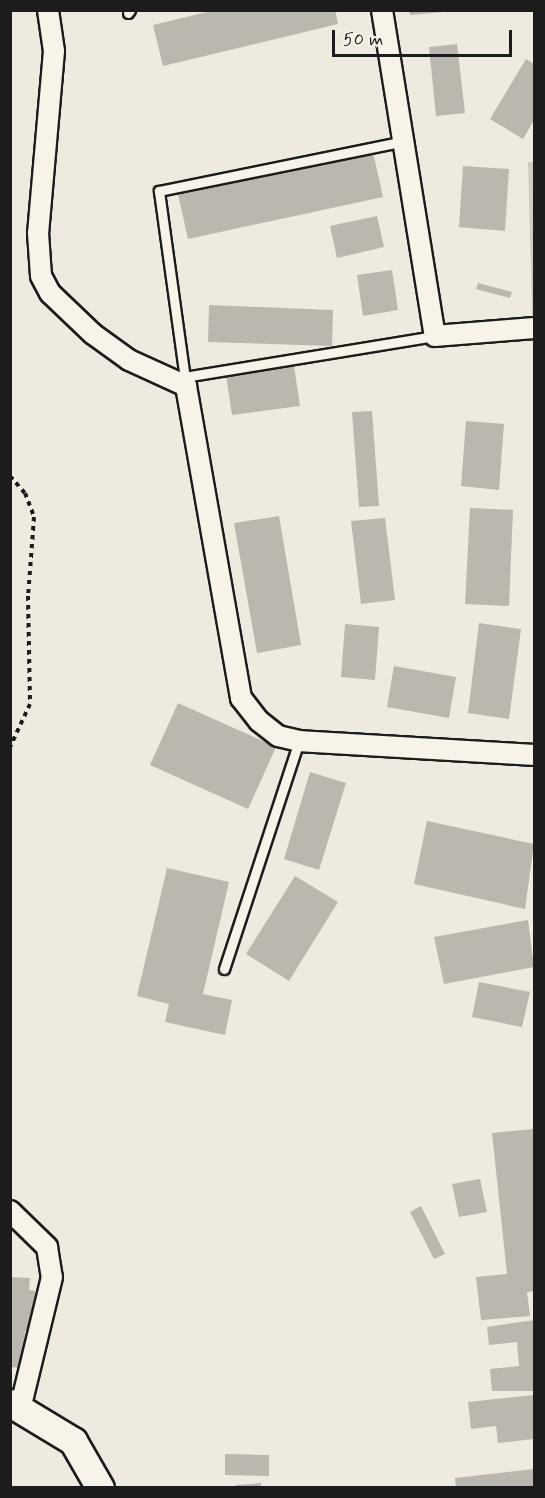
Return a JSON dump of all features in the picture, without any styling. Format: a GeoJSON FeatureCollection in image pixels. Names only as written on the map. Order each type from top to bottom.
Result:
{"type":"FeatureCollection","features":[{"type":"Feature","properties":{"kind":"street"},"geometry":{"type":"LineString","coordinates":[[48,10],[54,51],[38,233],[41,276],[50,293],[93,334],[129,360],[185,382],[241,698],[259,721],[278,736],[299,741],[534,755]]}},
{"type":"Feature","properties":{"kind":"street"},"geometry":{"type":"LineString","coordinates":[[382,10],[435,336],[534,328]]}},
{"type":"Feature","properties":{"kind":"street"},"geometry":{"type":"LineString","coordinates":[[10,1211],[47,1247],[52,1277],[15,1406],[73,1441],[100,1488]]}},
{"type":"Feature","properties":{"kind":"lane"},"geometry":{"type":"LineString","coordinates":[[404,141],[159,191],[185,382],[435,336]]}},
{"type":"Feature","properties":{"kind":"lane"},"geometry":{"type":"LineString","coordinates":[[224,969],[299,741]]}},
{"type":"Feature","properties":{"kind":"path"},"geometry":{"type":"LineString","coordinates":[[10,70],[10,85]]}},
{"type":"Feature","properties":{"kind":"path"},"geometry":{"type":"LineString","coordinates":[[10,476],[25,493],[34,517],[28,596],[30,704],[10,747]]}},
{"type":"Feature","properties":{"kind":"shaded area"},"geometry":{"type":"Polygon","coordinates":[[[528,162],[534,162],[534,385],[528,162]]]}},
{"type":"Feature","properties":{"kind":"building"},"geometry":{"type":"Polygon","coordinates":[[[215,10],[335,10],[338,24],[163,66],[153,25],[215,10]]]}},
{"type":"Feature","properties":{"kind":"building"},"geometry":{"type":"Polygon","coordinates":[[[409,10],[444,10],[444,12],[410,15],[409,10]]]}},
{"type":"Feature","properties":{"kind":"building"},"geometry":{"type":"Polygon","coordinates":[[[457,44],[465,113],[436,116],[429,47],[457,44]]]}},
{"type":"Feature","properties":{"kind":"building"},"geometry":{"type":"Polygon","coordinates":[[[526,59],[534,64],[534,120],[523,139],[490,119],[526,59]]]}},
{"type":"Feature","properties":{"kind":"building"},"geometry":{"type":"Polygon","coordinates":[[[373,152],[383,197],[188,239],[178,194],[373,152]]]}},
{"type":"Feature","properties":{"kind":"building"},"geometry":{"type":"Polygon","coordinates":[[[463,166],[509,169],[505,231],[459,227],[463,166]]]}},
{"type":"Feature","properties":{"kind":"building"},"geometry":{"type":"Polygon","coordinates":[[[377,216],[384,247],[337,258],[330,226],[377,216]]]}},
{"type":"Feature","properties":{"kind":"building"},"geometry":{"type":"Polygon","coordinates":[[[392,270],[398,310],[363,316],[357,275],[392,270]]]}},
{"type":"Feature","properties":{"kind":"building"},"geometry":{"type":"Polygon","coordinates":[[[478,283],[512,292],[510,298],[476,289],[478,283]]]}},
{"type":"Feature","properties":{"kind":"building"},"geometry":{"type":"Polygon","coordinates":[[[209,305],[333,310],[332,346],[208,342],[209,305]]]}},
{"type":"Feature","properties":{"kind":"building"},"geometry":{"type":"Polygon","coordinates":[[[294,366],[300,406],[232,415],[226,375],[294,366]]]}},
{"type":"Feature","properties":{"kind":"building"},"geometry":{"type":"Polygon","coordinates":[[[372,411],[379,506],[359,507],[352,412],[372,411]]]}},
{"type":"Feature","properties":{"kind":"building"},"geometry":{"type":"Polygon","coordinates":[[[466,421],[504,424],[499,490],[461,486],[466,421]]]}},
{"type":"Feature","properties":{"kind":"building"},"geometry":{"type":"Polygon","coordinates":[[[470,508],[513,510],[509,606],[465,604],[470,508]]]}},
{"type":"Feature","properties":{"kind":"building"},"geometry":{"type":"Polygon","coordinates":[[[279,516],[301,645],[257,653],[234,523],[279,516]]]}},
{"type":"Feature","properties":{"kind":"building"},"geometry":{"type":"Polygon","coordinates":[[[385,518],[395,600],[361,604],[351,521],[385,518]]]}},
{"type":"Feature","properties":{"kind":"building"},"geometry":{"type":"Polygon","coordinates":[[[479,623],[521,629],[509,719],[468,713],[479,623]]]}},
{"type":"Feature","properties":{"kind":"building"},"geometry":{"type":"Polygon","coordinates":[[[345,624],[379,627],[375,680],[341,677],[345,624]]]}},
{"type":"Feature","properties":{"kind":"building"},"geometry":{"type":"Polygon","coordinates":[[[394,666],[456,677],[449,718],[387,707],[394,666]]]}},
{"type":"Feature","properties":{"kind":"building"},"geometry":{"type":"Polygon","coordinates":[[[178,703],[276,747],[248,809],[150,765],[178,703]]]}},
{"type":"Feature","properties":{"kind":"building"},"geometry":{"type":"Polygon","coordinates":[[[310,772],[346,783],[319,870],[284,859],[310,772]]]}},
{"type":"Feature","properties":{"kind":"building"},"geometry":{"type":"Polygon","coordinates":[[[427,821],[534,844],[525,909],[414,884],[427,821]]]}},
{"type":"Feature","properties":{"kind":"building"},"geometry":{"type":"Polygon","coordinates":[[[167,868],[229,882],[203,994],[232,1000],[225,1035],[165,1022],[169,1004],[137,996],[167,868]]]}},
{"type":"Feature","properties":{"kind":"building"},"geometry":{"type":"Polygon","coordinates":[[[295,876],[338,902],[289,981],[246,954],[295,876]]]}},
{"type":"Feature","properties":{"kind":"building"},"geometry":{"type":"Polygon","coordinates":[[[528,920],[534,967],[444,984],[434,937],[528,920]]]}},
{"type":"Feature","properties":{"kind":"building"},"geometry":{"type":"Polygon","coordinates":[[[479,982],[530,992],[522,1027],[472,1017],[479,982]]]}},
{"type":"Feature","properties":{"kind":"building"},"geometry":{"type":"Polygon","coordinates":[[[533,1129],[534,1291],[527,1292],[530,1316],[481,1320],[476,1277],[507,1274],[492,1133],[533,1129]]]}},
{"type":"Feature","properties":{"kind":"building"},"geometry":{"type":"Polygon","coordinates":[[[480,1179],[487,1212],[459,1217],[452,1184],[480,1179]]]}},
{"type":"Feature","properties":{"kind":"building"},"geometry":{"type":"Polygon","coordinates":[[[421,1206],[445,1254],[434,1259],[410,1212],[421,1206]]]}},
{"type":"Feature","properties":{"kind":"building"},"geometry":{"type":"Polygon","coordinates":[[[10,1277],[30,1278],[29,1290],[35,1291],[33,1331],[25,1331],[23,1368],[10,1367],[10,1277]]]}},
{"type":"Feature","properties":{"kind":"building"},"geometry":{"type":"Polygon","coordinates":[[[534,1320],[534,1391],[492,1391],[490,1369],[519,1366],[517,1342],[489,1345],[487,1327],[534,1320]]]}},
{"type":"Feature","properties":{"kind":"building"},"geometry":{"type":"Polygon","coordinates":[[[534,1395],[534,1439],[498,1443],[496,1426],[471,1429],[468,1402],[534,1395]]]}},
{"type":"Feature","properties":{"kind":"building"},"geometry":{"type":"Polygon","coordinates":[[[225,1454],[269,1455],[269,1476],[225,1475],[225,1454]]]}},
{"type":"Feature","properties":{"kind":"building"},"geometry":{"type":"Polygon","coordinates":[[[534,1469],[534,1488],[456,1488],[455,1478],[534,1469]]]}},
{"type":"Feature","properties":{"kind":"building"},"geometry":{"type":"Polygon","coordinates":[[[261,1483],[261,1488],[236,1488],[236,1485],[261,1483]]]}}]}
